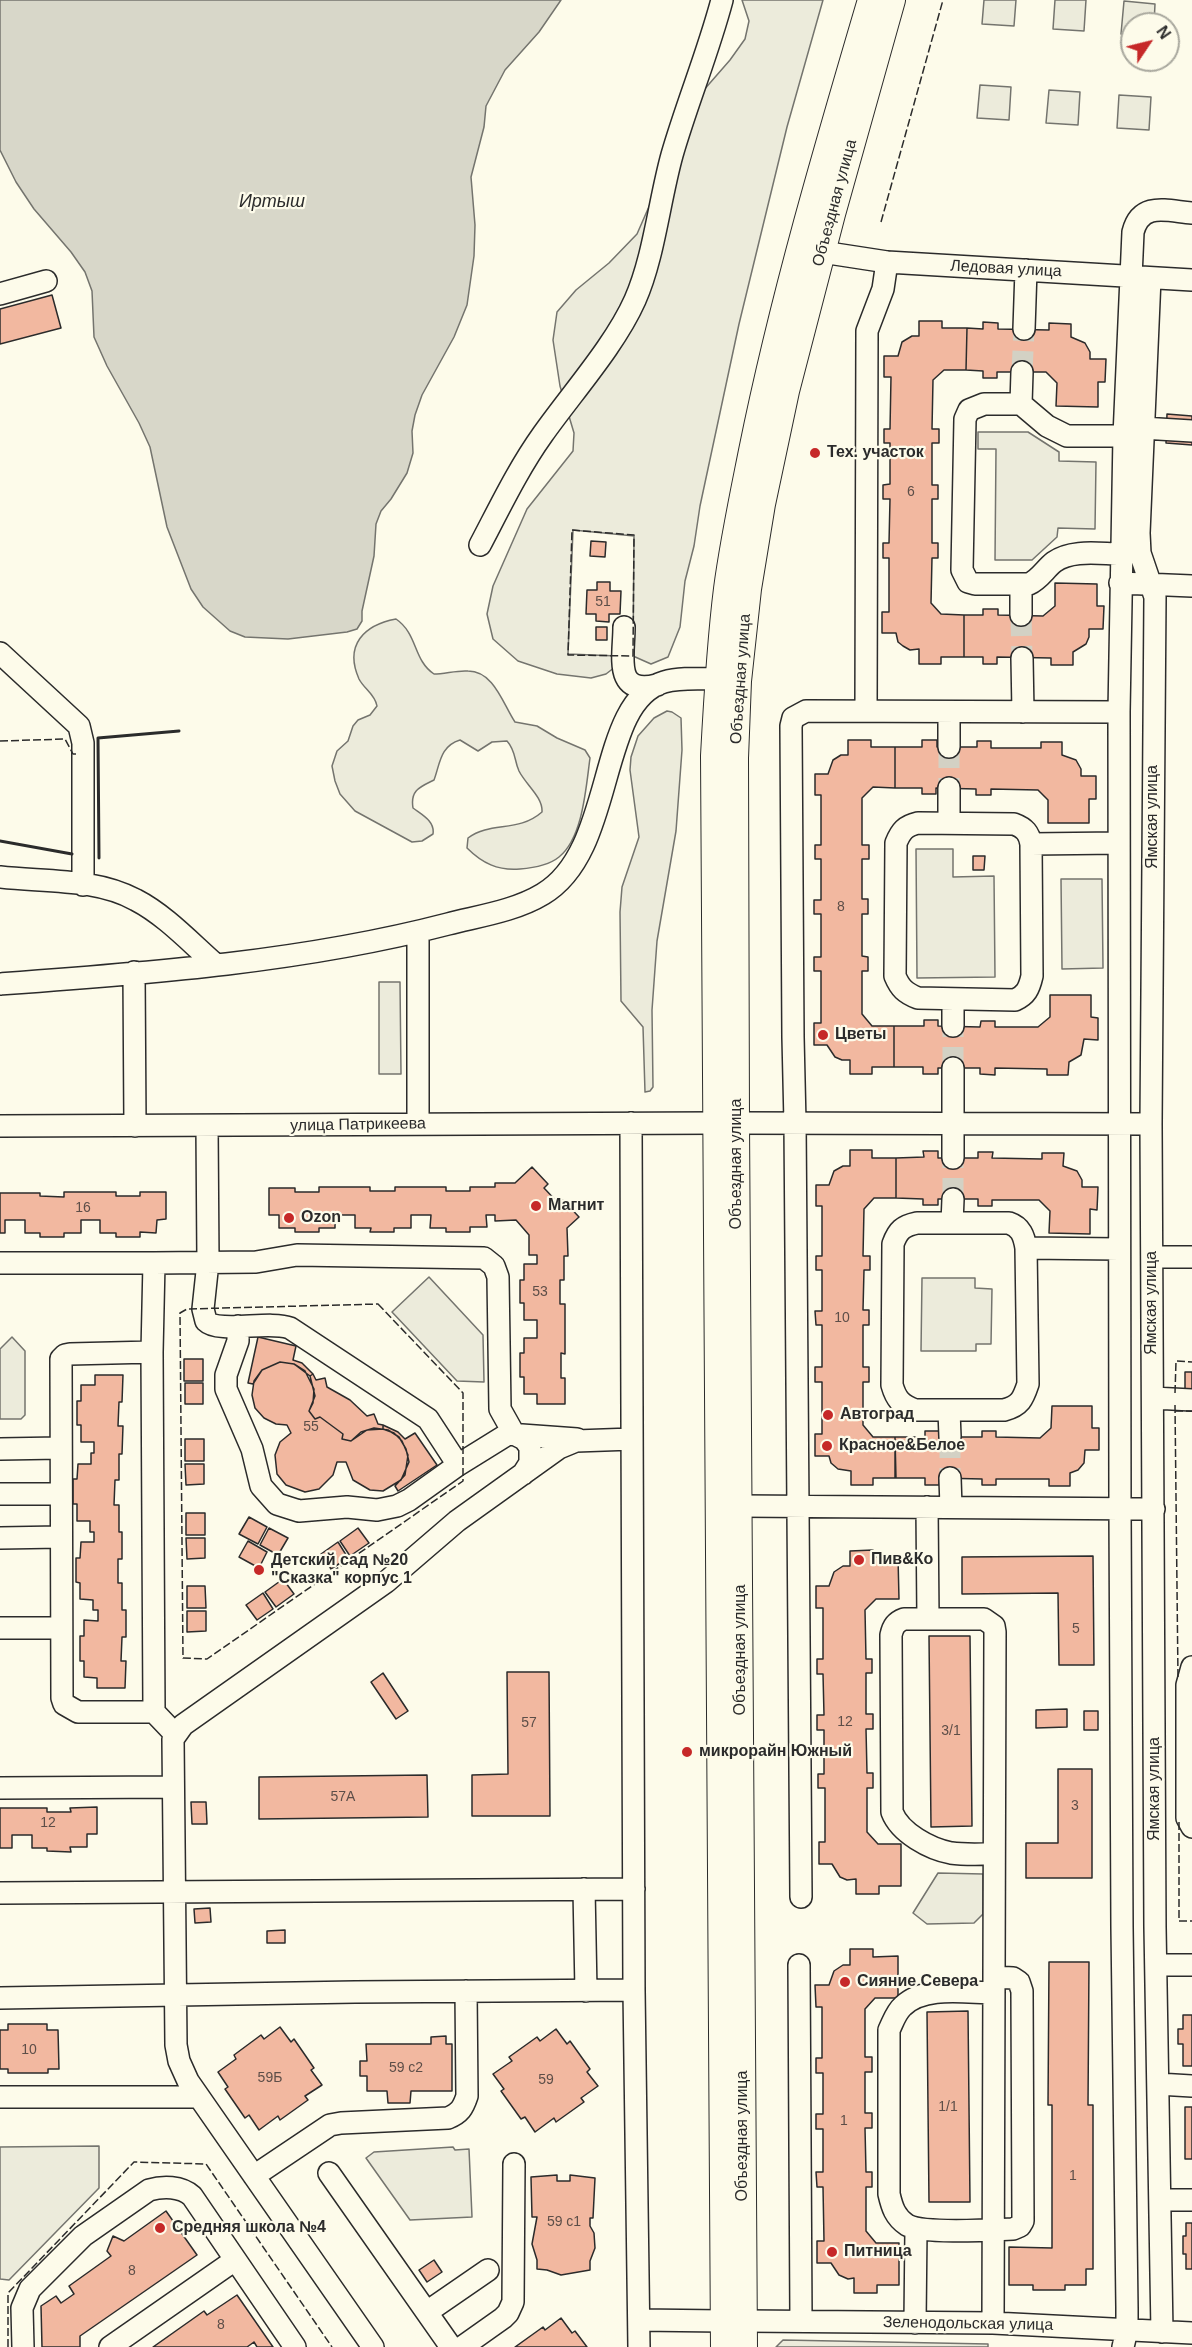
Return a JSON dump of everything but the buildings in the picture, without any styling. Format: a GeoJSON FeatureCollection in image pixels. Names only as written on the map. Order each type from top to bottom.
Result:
{"type":"FeatureCollection","features":[{"type":"Feature","properties":{"kind":"main road","name":"Объездная улица"},"geometry":{"type":"LineString","coordinates":[[811,249],[871,0]]}},
{"type":"Feature","properties":{"kind":"main road","name":"Объездная улица"},"geometry":{"type":"LineString","coordinates":[[744,2347],[734,2321],[726,1123],[714,756],[728,680],[727,587],[764,389],[892,0]]}},
{"type":"Feature","properties":{"kind":"main road","name":"Объездная улица"},"geometry":{"type":"LineString","coordinates":[[724,2347],[734,2321]]}},
{"type":"Feature","properties":{"kind":"street"},"geometry":{"type":"LineString","coordinates":[[480,545],[515,476],[541,436],[623,324],[636,300],[646,272],[672,156],[711,41],[722,0]]}},
{"type":"Feature","properties":{"kind":"street","name":"Ямская улица"},"geometry":{"type":"LineString","coordinates":[[1125,2339],[1119,1249],[1120,554],[1133,432],[1141,277],[1133,232],[1136,221],[1143,213],[1150,211],[1192,213]]}},
{"type":"Feature","properties":{"kind":"street","name":"Ледовая улица"},"geometry":{"type":"LineString","coordinates":[[811,249],[887,262],[1192,280]]}},
{"type":"Feature","properties":{"kind":"street"},"geometry":{"type":"LineString","coordinates":[[866,711],[867,331],[883,290],[887,262]]}},
{"type":"Feature","properties":{"kind":"street"},"geometry":{"type":"LineString","coordinates":[[1024,330],[1026,270]]}},
{"type":"Feature","properties":{"kind":"street"},"geometry":{"type":"LineString","coordinates":[[0,294],[46,281]]}},
{"type":"Feature","properties":{"kind":"street"},"geometry":{"type":"LineString","coordinates":[[1021,404],[1022,372]]}},
{"type":"Feature","properties":{"kind":"street"},"geometry":{"type":"LineString","coordinates":[[1120,554],[1078,554],[1063,557],[1053,563],[1036,581],[1021,584],[968,582],[962,570],[965,418],[969,410],[984,404],[1021,404],[1047,426],[1067,436],[1192,431]]}},
{"type":"Feature","properties":{"kind":"street","name":"Ямская улица"},"geometry":{"type":"LineString","coordinates":[[1133,432],[1140,553],[1155,597],[1151,1124],[1156,1965],[1162,2332]]}},
{"type":"Feature","properties":{"kind":"street"},"geometry":{"type":"LineString","coordinates":[[1120,583],[1192,586]]}},
{"type":"Feature","properties":{"kind":"street"},"geometry":{"type":"LineString","coordinates":[[1021,584],[1022,615]]}},
{"type":"Feature","properties":{"kind":"street"},"geometry":{"type":"LineString","coordinates":[[624,627],[623,670],[630,684],[638,687],[676,680],[728,680]]}},
{"type":"Feature","properties":{"kind":"street"},"geometry":{"type":"LineString","coordinates":[[0,653],[79,726],[83,743],[83,885]]}},
{"type":"Feature","properties":{"kind":"street"},"geometry":{"type":"LineString","coordinates":[[1022,658],[1023,712]]}},
{"type":"Feature","properties":{"kind":"street"},"geometry":{"type":"LineString","coordinates":[[0,984],[214,964],[319,950],[418,932],[526,902],[557,885],[577,859],[600,804],[623,722],[635,703],[657,685]]}},
{"type":"Feature","properties":{"kind":"street"},"geometry":{"type":"LineString","coordinates":[[801,1897],[795,1123],[792,1025],[791,726],[793,718],[806,711],[1119,712]]}},
{"type":"Feature","properties":{"kind":"street"},"geometry":{"type":"LineString","coordinates":[[949,712],[949,747]]}},
{"type":"Feature","properties":{"kind":"street"},"geometry":{"type":"LineString","coordinates":[[949,823],[950,788]]}},
{"type":"Feature","properties":{"kind":"street"},"geometry":{"type":"LineString","coordinates":[[949,823],[1014,824],[1023,827],[1029,834],[1032,976],[1029,988],[1023,996],[1015,1000],[918,998],[908,994],[899,986],[895,976],[896,843],[900,832],[909,825],[949,823]]}},
{"type":"Feature","properties":{"kind":"street"},"geometry":{"type":"LineString","coordinates":[[1031,844],[1119,843]]}},
{"type":"Feature","properties":{"kind":"street"},"geometry":{"type":"LineString","coordinates":[[0,877],[83,885],[110,890],[136,900],[180,933],[214,964]]}},
{"type":"Feature","properties":{"kind":"street"},"geometry":{"type":"LineString","coordinates":[[418,932],[418,1124]]}},
{"type":"Feature","properties":{"kind":"street"},"geometry":{"type":"LineString","coordinates":[[134,972],[135,1126]]}},
{"type":"Feature","properties":{"kind":"street"},"geometry":{"type":"LineString","coordinates":[[953,999],[953,1026]]}},
{"type":"Feature","properties":{"kind":"street"},"geometry":{"type":"LineString","coordinates":[[953,1068],[953,1158]]}},
{"type":"Feature","properties":{"kind":"street"},"geometry":{"type":"LineString","coordinates":[[632,1123],[634,1990],[639,2347]]}},
{"type":"Feature","properties":{"kind":"street","name":"улица Патрикеева"},"geometry":{"type":"LineString","coordinates":[[0,1126],[632,1123],[1151,1124]]}},
{"type":"Feature","properties":{"kind":"street"},"geometry":{"type":"LineString","coordinates":[[207,1126],[208,1262],[203,1309],[206,1321],[214,1326],[276,1324],[290,1328],[428,1419],[458,1465]]}},
{"type":"Feature","properties":{"kind":"street"},"geometry":{"type":"LineString","coordinates":[[952,1199],[952,1223]]}},
{"type":"Feature","properties":{"kind":"street"},"geometry":{"type":"LineString","coordinates":[[917,1223],[952,1223],[1015,1225],[1025,1238],[1028,1384],[1023,1398],[1016,1407],[1004,1410],[915,1410],[903,1406],[895,1397],[892,1385],[893,1244],[897,1232],[904,1226],[917,1223]]}},
{"type":"Feature","properties":{"kind":"street"},"geometry":{"type":"LineString","coordinates":[[1026,1248],[1119,1249]]}},
{"type":"Feature","properties":{"kind":"street"},"geometry":{"type":"LineString","coordinates":[[0,1263],[255,1262],[297,1255],[483,1258],[497,1271],[500,1409],[514,1434],[524,1439],[531,1451],[530,1462],[523,1474]]}},
{"type":"Feature","properties":{"kind":"street"},"geometry":{"type":"LineString","coordinates":[[1152,1257],[1192,1257]]}},
{"type":"Feature","properties":{"kind":"street"},"geometry":{"type":"LineString","coordinates":[[154,1263],[152,1352],[154,1712],[175,1734]]}},
{"type":"Feature","properties":{"kind":"street"},"geometry":{"type":"LineString","coordinates":[[238,1326],[237,1341],[226,1375],[226,1389],[252,1449],[261,1486],[278,1504],[299,1511],[347,1507],[377,1510],[397,1506],[503,1436],[514,1434],[586,1440],[632,1439]]}},
{"type":"Feature","properties":{"kind":"street"},"geometry":{"type":"LineString","coordinates":[[152,1352],[65,1355],[60,1365],[60,1537],[62,1698],[64,1704],[78,1712],[154,1712]]}},
{"type":"Feature","properties":{"kind":"street"},"geometry":{"type":"LineString","coordinates":[[1153,1398],[1192,1401]]}},
{"type":"Feature","properties":{"kind":"street"},"geometry":{"type":"LineString","coordinates":[[949,1411],[950,1437]]}},
{"type":"Feature","properties":{"kind":"street"},"geometry":{"type":"LineString","coordinates":[[374,2347],[188,2081],[179,2061],[176,2045],[172,1743],[175,1734],[183,1725],[386,1582],[457,1521],[559,1448],[567,1443],[586,1440]]}},
{"type":"Feature","properties":{"kind":"street"},"geometry":{"type":"LineString","coordinates":[[0,1449],[60,1448]]}},
{"type":"Feature","properties":{"kind":"street"},"geometry":{"type":"LineString","coordinates":[[950,1478],[951,1507]]}},
{"type":"Feature","properties":{"kind":"street"},"geometry":{"type":"LineString","coordinates":[[0,1494],[60,1494]]}},
{"type":"Feature","properties":{"kind":"street"},"geometry":{"type":"LineString","coordinates":[[730,1506],[1154,1509]]}},
{"type":"Feature","properties":{"kind":"street"},"geometry":{"type":"LineString","coordinates":[[927,1507],[928,1619]]}},
{"type":"Feature","properties":{"kind":"street"},"geometry":{"type":"LineString","coordinates":[[0,1538],[60,1537]]}},
{"type":"Feature","properties":{"kind":"street"},"geometry":{"type":"LineString","coordinates":[[993,1854],[954,1854],[942,1851],[901,1827],[892,1812],[891,1635],[898,1621],[904,1619],[984,1619],[994,1626],[993,2323]]}},
{"type":"Feature","properties":{"kind":"street"},"geometry":{"type":"LineString","coordinates":[[0,1628],[61,1628]]}},
{"type":"Feature","properties":{"kind":"street"},"geometry":{"type":"LineString","coordinates":[[1155,1815],[1190,1821],[1186,1685],[1192,1667]]}},
{"type":"Feature","properties":{"kind":"street"},"geometry":{"type":"LineString","coordinates":[[0,1788],[172,1787]]}},
{"type":"Feature","properties":{"kind":"street"},"geometry":{"type":"LineString","coordinates":[[584,1889],[586,1991]]}},
{"type":"Feature","properties":{"kind":"street"},"geometry":{"type":"LineString","coordinates":[[0,1893],[634,1889]]}},
{"type":"Feature","properties":{"kind":"street"},"geometry":{"type":"LineString","coordinates":[[799,1965],[801,2321]]}},
{"type":"Feature","properties":{"kind":"street"},"geometry":{"type":"LineString","coordinates":[[1156,1965],[1192,1965]]}},
{"type":"Feature","properties":{"kind":"street"},"geometry":{"type":"LineString","coordinates":[[1013,1978],[1019,1982],[1022,1991],[1023,2220],[1020,2226],[1013,2229],[916,2229],[897,2217],[889,2194],[890,2030],[901,2007],[915,1997],[929,1993],[994,1985],[1013,1978]]}},
{"type":"Feature","properties":{"kind":"street"},"geometry":{"type":"LineString","coordinates":[[0,1998],[634,1990]]}},
{"type":"Feature","properties":{"kind":"street"},"geometry":{"type":"LineString","coordinates":[[254,2176],[330,2125],[448,2118],[458,2114],[467,2096],[466,1991]]}},
{"type":"Feature","properties":{"kind":"street"},"geometry":{"type":"LineString","coordinates":[[1158,2084],[1192,2086]]}},
{"type":"Feature","properties":{"kind":"street"},"geometry":{"type":"LineString","coordinates":[[0,2097],[199,2097]]}},
{"type":"Feature","properties":{"kind":"street"},"geometry":{"type":"LineString","coordinates":[[462,2347],[503,2318],[513,2302],[514,2164]]}},
{"type":"Feature","properties":{"kind":"street"},"geometry":{"type":"LineString","coordinates":[[329,2173],[451,2347]]}},
{"type":"Feature","properties":{"kind":"street"},"geometry":{"type":"LineString","coordinates":[[23,2347],[22,2308],[30,2289],[83,2236],[149,2190],[157,2188],[186,2191],[235,2260],[289,2345]]}},
{"type":"Feature","properties":{"kind":"street"},"geometry":{"type":"LineString","coordinates":[[1160,2200],[1192,2200]]}},
{"type":"Feature","properties":{"kind":"street"},"geometry":{"type":"LineString","coordinates":[[915,2323],[916,2229]]}},
{"type":"Feature","properties":{"kind":"street"},"geometry":{"type":"LineString","coordinates":[[110,2347],[235,2260]]}},
{"type":"Feature","properties":{"kind":"street"},"geometry":{"type":"LineString","coordinates":[[427,2313],[488,2270]]}},
{"type":"Feature","properties":{"kind":"street","name":"Зеленодольская улица"},"geometry":{"type":"LineString","coordinates":[[639,2320],[993,2323],[1125,2339],[1162,2332],[1192,2333]]}},
{"type":"Feature","properties":{"kind":"shaded area"},"geometry":{"type":"Polygon","coordinates":[[[742,0],[823,0],[787,127],[739,324],[685,581],[680,627],[668,657],[651,664],[633,656],[634,536],[573,530],[568,654],[618,656],[615,667],[606,674],[591,678],[557,674],[518,661],[493,639],[487,614],[493,586],[527,509],[573,451],[574,433],[560,386],[553,340],[557,312],[576,290],[609,263],[637,234],[696,99],[745,39],[749,21],[742,0]]]}},
{"type":"Feature","properties":{"kind":"shaded area"},"geometry":{"type":"Polygon","coordinates":[[[984,0],[1016,0],[1014,26],[982,24],[984,0]]]}},
{"type":"Feature","properties":{"kind":"shaded area"},"geometry":{"type":"Polygon","coordinates":[[[1055,0],[1086,0],[1084,31],[1053,29],[1055,0]]]}},
{"type":"Feature","properties":{"kind":"shaded area"},"geometry":{"type":"Polygon","coordinates":[[[1124,1],[1155,4],[1155,12],[1123,12],[1124,1]]]}},
{"type":"Feature","properties":{"kind":"shaded area"},"geometry":{"type":"Polygon","coordinates":[[[980,85],[1011,87],[1009,120],[977,118],[980,85]]]}},
{"type":"Feature","properties":{"kind":"shaded area"},"geometry":{"type":"Polygon","coordinates":[[[1049,90],[1080,92],[1078,125],[1046,123],[1049,90]]]}},
{"type":"Feature","properties":{"kind":"shaded area"},"geometry":{"type":"Polygon","coordinates":[[[1119,95],[1151,97],[1149,130],[1117,128],[1119,95]]]}},
{"type":"Feature","properties":{"kind":"shaded area"},"geometry":{"type":"Polygon","coordinates":[[[978,432],[1028,432],[1059,452],[1059,461],[1096,462],[1095,529],[1058,528],[1057,537],[1032,560],[995,560],[996,449],[978,449],[978,432]]]}},
{"type":"Feature","properties":{"kind":"shaded area"},"geometry":{"type":"Polygon","coordinates":[[[396,619],[408,632],[422,662],[434,674],[464,671],[477,672],[485,676],[497,690],[515,722],[537,726],[585,750],[590,758],[582,811],[573,838],[555,860],[535,867],[505,869],[485,862],[467,848],[468,838],[477,833],[524,823],[542,812],[540,801],[519,771],[507,741],[492,742],[478,751],[460,740],[448,747],[442,756],[434,780],[420,787],[413,797],[413,808],[427,819],[433,829],[433,834],[422,841],[412,842],[355,811],[340,794],[332,766],[337,751],[348,741],[353,726],[358,720],[370,715],[377,706],[374,698],[359,679],[355,667],[356,647],[366,632],[375,626],[396,619]]]}},
{"type":"Feature","properties":{"kind":"shaded area"},"geometry":{"type":"Polygon","coordinates":[[[667,711],[681,718],[682,750],[676,831],[657,941],[652,1010],[653,1087],[650,1091],[645,1092],[643,1027],[621,1001],[620,912],[622,887],[639,837],[630,770],[631,757],[638,736],[654,718],[667,711]]]}},
{"type":"Feature","properties":{"kind":"shaded area"},"geometry":{"type":"Polygon","coordinates":[[[916,849],[953,849],[953,877],[994,876],[995,977],[917,978],[916,849]]]}},
{"type":"Feature","properties":{"kind":"shaded area"},"geometry":{"type":"Polygon","coordinates":[[[1061,879],[1102,879],[1103,968],[1062,969],[1061,879]]]}},
{"type":"Feature","properties":{"kind":"shaded area"},"geometry":{"type":"Polygon","coordinates":[[[379,982],[400,982],[401,1074],[379,1074],[379,982]]]}},
{"type":"Feature","properties":{"kind":"shaded area"},"geometry":{"type":"Polygon","coordinates":[[[429,1277],[483,1335],[484,1382],[457,1381],[392,1312],[429,1277]]]}},
{"type":"Feature","properties":{"kind":"shaded area"},"geometry":{"type":"Polygon","coordinates":[[[922,1278],[975,1278],[975,1288],[992,1289],[991,1344],[976,1344],[976,1351],[921,1351],[922,1278]]]}},
{"type":"Feature","properties":{"kind":"shaded area"},"geometry":{"type":"Polygon","coordinates":[[[12,1337],[25,1351],[25,1415],[21,1419],[0,1419],[0,1349],[12,1337]]]}},
{"type":"Feature","properties":{"kind":"shaded area"},"geometry":{"type":"Polygon","coordinates":[[[938,1873],[983,1874],[983,1914],[974,1923],[927,1924],[913,1913],[938,1873]]]}},
{"type":"Feature","properties":{"kind":"shaded area"},"geometry":{"type":"Polygon","coordinates":[[[99,2146],[99,2188],[9,2280],[0,2279],[0,2147],[99,2146]]]}},
{"type":"Feature","properties":{"kind":"shaded area"},"geometry":{"type":"Polygon","coordinates":[[[453,2147],[455,2150],[469,2149],[472,2217],[410,2220],[366,2158],[374,2152],[453,2147]]]}},
{"type":"Feature","properties":{"kind":"shaded area"},"geometry":{"type":"Polygon","coordinates":[[[783,2340],[988,2344],[988,2347],[776,2347],[783,2340]]]}},
{"type":"Feature","properties":{"kind":"water","name":"Иртыш"},"geometry":{"type":"Polygon","coordinates":[[[0,0],[561,0],[539,32],[505,70],[486,106],[484,127],[471,177],[475,225],[474,256],[467,305],[454,337],[422,395],[415,415],[412,431],[413,453],[407,473],[381,511],[376,524],[374,556],[362,611],[362,621],[357,629],[288,639],[245,637],[230,631],[203,607],[191,589],[167,527],[150,447],[94,337],[92,291],[85,272],[34,209],[16,182],[0,150],[0,0]]]}},
{"type":"Feature","properties":{"kind":"tunnel"},"geometry":{"type":"LineString","coordinates":[[1022,372],[1024,329]]}},
{"type":"Feature","properties":{"kind":"tunnel"},"geometry":{"type":"LineString","coordinates":[[1021,615],[1022,658]]}},
{"type":"Feature","properties":{"kind":"tunnel"},"geometry":{"type":"LineString","coordinates":[[949,747],[949,788]]}},
{"type":"Feature","properties":{"kind":"tunnel"},"geometry":{"type":"LineString","coordinates":[[953,1026],[953,1068]]}},
{"type":"Feature","properties":{"kind":"tunnel"},"geometry":{"type":"LineString","coordinates":[[953,1158],[953,1199]]}},
{"type":"Feature","properties":{"kind":"tunnel"},"geometry":{"type":"LineString","coordinates":[[950,1437],[950,1478]]}},
{"type":"Feature","properties":{"kind":"fence"},"geometry":{"type":"LineString","coordinates":[[881,222],[943,0]]}},
{"type":"Feature","properties":{"kind":"fence"},"geometry":{"type":"LineString","coordinates":[[572,530],[634,535],[633,656],[568,655],[572,530]]}},
{"type":"Feature","properties":{"kind":"fence"},"geometry":{"type":"LineString","coordinates":[[0,741],[65,739],[73,754],[78,754]]}},
{"type":"Feature","properties":{"kind":"fence"},"geometry":{"type":"LineString","coordinates":[[378,1304],[463,1393],[463,1481],[207,1659],[183,1658],[180,1313],[187,1309],[378,1304]]}},
{"type":"Feature","properties":{"kind":"fence"},"geometry":{"type":"LineString","coordinates":[[1175,1393],[1176,1361],[1192,1362]]}},
{"type":"Feature","properties":{"kind":"fence"},"geometry":{"type":"LineString","coordinates":[[1175,1405],[1178,1678]]}},
{"type":"Feature","properties":{"kind":"fence"},"geometry":{"type":"LineString","coordinates":[[1175,1411],[1192,1411]]}},
{"type":"Feature","properties":{"kind":"fence"},"geometry":{"type":"LineString","coordinates":[[1179,1822],[1179,1921],[1192,1921]]}},
{"type":"Feature","properties":{"kind":"fence"},"geometry":{"type":"LineString","coordinates":[[8,2347],[8,2293],[134,2162],[206,2164],[332,2347]]}},
{"type":"Feature","properties":{"kind":"wall"},"geometry":{"type":"LineString","coordinates":[[99,858],[98,738],[179,731]]}},
{"type":"Feature","properties":{"kind":"wall"},"geometry":{"type":"LineString","coordinates":[[0,841],[72,854]]}},
{"type":"Feature","properties":{"kind":"place","name":"Тех. участок"},"geometry":{"type":"Point","coordinates":[815,453]}},
{"type":"Feature","properties":{"kind":"place","name":"Цветы"},"geometry":{"type":"Point","coordinates":[823,1035]}},
{"type":"Feature","properties":{"kind":"place","name":"Магнит"},"geometry":{"type":"Point","coordinates":[536,1206]}},
{"type":"Feature","properties":{"kind":"place","name":"Ozon"},"geometry":{"type":"Point","coordinates":[289,1218]}},
{"type":"Feature","properties":{"kind":"place","name":"Автоград"},"geometry":{"type":"Point","coordinates":[828,1415]}},
{"type":"Feature","properties":{"kind":"place","name":"Красное&Белое"},"geometry":{"type":"Point","coordinates":[827,1446]}},
{"type":"Feature","properties":{"kind":"place","name":"Пив&Ко"},"geometry":{"type":"Point","coordinates":[859,1560]}},
{"type":"Feature","properties":{"kind":"place","name":"Детский сад №20 \"Сказка\" корпус 1"},"geometry":{"type":"Point","coordinates":[259,1570]}},
{"type":"Feature","properties":{"kind":"place","name":"микрорайн Южный"},"geometry":{"type":"Point","coordinates":[687,1752]}},
{"type":"Feature","properties":{"kind":"place","name":"Сияние Севера"},"geometry":{"type":"Point","coordinates":[845,1982]}},
{"type":"Feature","properties":{"kind":"place","name":"Средняя школа №4"},"geometry":{"type":"Point","coordinates":[160,2228]}},
{"type":"Feature","properties":{"kind":"place","name":"Питница"},"geometry":{"type":"Point","coordinates":[832,2252]}}]}
